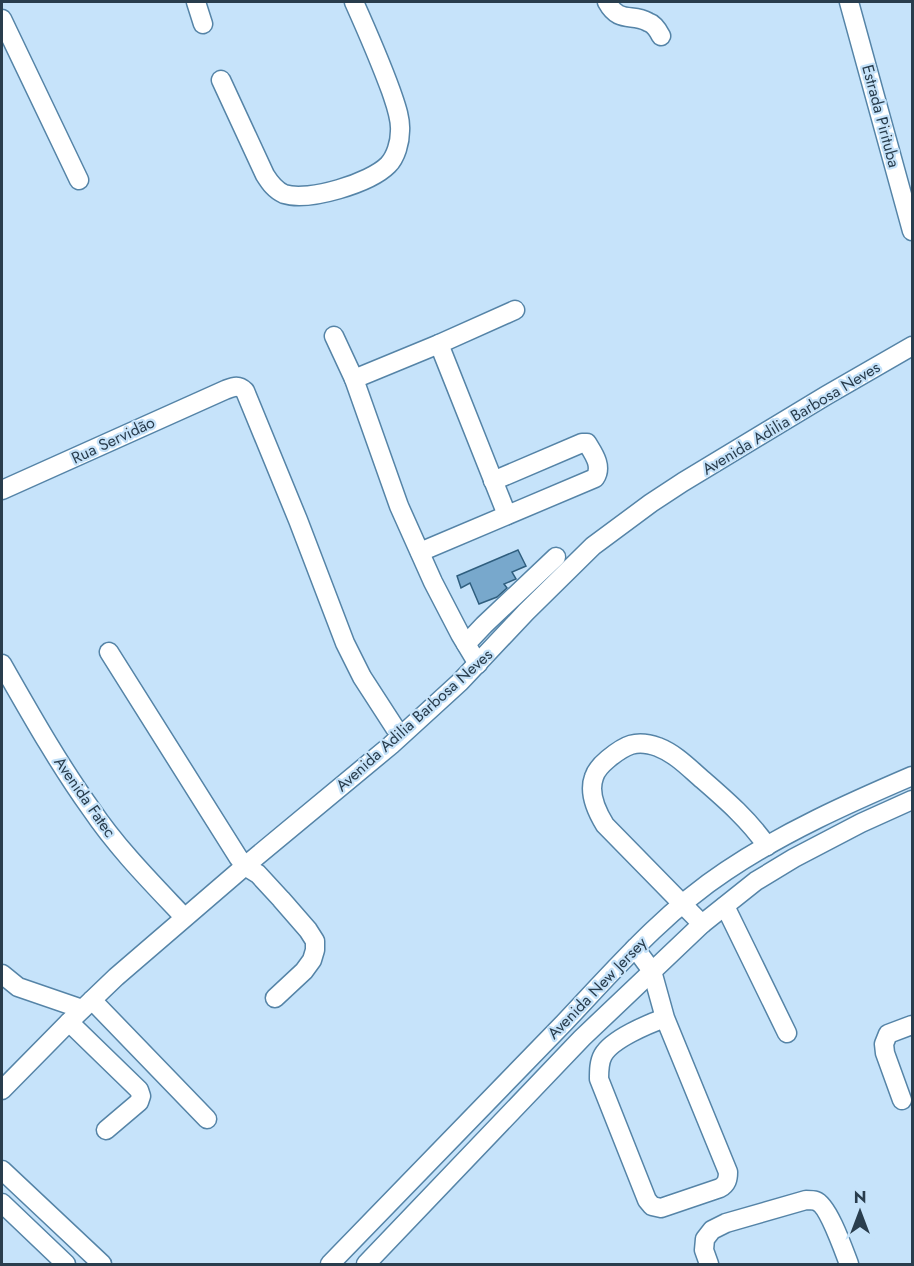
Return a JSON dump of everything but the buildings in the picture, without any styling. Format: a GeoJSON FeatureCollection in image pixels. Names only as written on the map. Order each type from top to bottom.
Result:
{"type":"FeatureCollection","features":[{"type":"Feature","properties":{"kind":"street"},"geometry":{"type":"LineString","coordinates":[[196,2],[203,24]]}},
{"type":"Feature","properties":{"kind":"street"},"geometry":{"type":"LineString","coordinates":[[221,80],[273,188],[285,194],[308,196],[336,190],[377,173],[389,164],[397,149],[400,130],[396,106],[385,75],[354,2]]}},
{"type":"Feature","properties":{"kind":"street"},"geometry":{"type":"LineString","coordinates":[[607,2],[616,13],[626,18],[647,20],[661,36]]}},
{"type":"Feature","properties":{"kind":"street","name":"Estrada Pirituba"},"geometry":{"type":"LineString","coordinates":[[849,2],[912,231]]}},
{"type":"Feature","properties":{"kind":"street"},"geometry":{"type":"LineString","coordinates":[[2,19],[79,180]]}},
{"type":"Feature","properties":{"kind":"street"},"geometry":{"type":"LineString","coordinates":[[354,379],[515,310]]}},
{"type":"Feature","properties":{"kind":"street"},"geometry":{"type":"LineString","coordinates":[[334,336],[354,379],[399,506],[433,582],[478,664]]}},
{"type":"Feature","properties":{"kind":"street"},"geometry":{"type":"LineString","coordinates":[[439,344],[507,515]]}},
{"type":"Feature","properties":{"kind":"street","name":"Avenida Adilia Barbosa Neves"},"geometry":{"type":"LineString","coordinates":[[2,1090],[116,977],[393,737],[460,682],[593,546],[651,503],[827,395],[912,346]]}},
{"type":"Feature","properties":{"kind":"street","name":"Rua Servidão"},"geometry":{"type":"LineString","coordinates":[[2,490],[225,390],[236,386],[241,387],[245,391],[298,520],[345,643],[393,737]]}},
{"type":"Feature","properties":{"kind":"street"},"geometry":{"type":"LineString","coordinates":[[420,552],[595,478],[598,473],[598,464],[586,443],[582,442],[492,481]]}},
{"type":"Feature","properties":{"kind":"street"},"geometry":{"type":"LineString","coordinates":[[466,644],[556,557]]}},
{"type":"Feature","properties":{"kind":"street"},"geometry":{"type":"LineString","coordinates":[[109,652],[245,866],[258,874],[274,891],[315,941],[312,960],[304,972],[275,998]]}},
{"type":"Feature","properties":{"kind":"street","name":"Avenida Fatec"},"geometry":{"type":"LineString","coordinates":[[2,664],[46,740],[92,811],[120,847],[184,917]]}},
{"type":"Feature","properties":{"kind":"street"},"geometry":{"type":"LineString","coordinates":[[702,924],[613,834],[598,814],[593,792],[593,778],[603,763],[620,749],[633,744],[652,745],[678,758],[737,810],[760,835],[774,842],[794,858]]}},
{"type":"Feature","properties":{"kind":"street","name":"Avenida New Jersey"},"geometry":{"type":"LineString","coordinates":[[330,1264],[635,948],[682,904],[726,871],[774,842],[834,811],[912,776]]}},
{"type":"Feature","properties":{"kind":"street","name":"Avenida New Jersey"},"geometry":{"type":"LineString","coordinates":[[366,1264],[582,1038],[702,924],[756,880],[861,823],[912,800]]}},
{"type":"Feature","properties":{"kind":"street"},"geometry":{"type":"LineString","coordinates":[[725,906],[788,1033]]}},
{"type":"Feature","properties":{"kind":"street"},"geometry":{"type":"LineString","coordinates":[[635,948],[652,972],[665,1018],[728,1172],[728,1180],[720,1188],[661,1208],[652,1206],[647,1200],[599,1079],[599,1067],[603,1055],[613,1046],[634,1031],[665,1018]]}},
{"type":"Feature","properties":{"kind":"street"},"geometry":{"type":"LineString","coordinates":[[2,974],[18,987],[81,1010],[207,1119]]}},
{"type":"Feature","properties":{"kind":"street"},"geometry":{"type":"LineString","coordinates":[[598,987],[616,1005]]}},
{"type":"Feature","properties":{"kind":"street"},"geometry":{"type":"LineString","coordinates":[[81,1010],[141,1096],[139,1102],[106,1130]]}},
{"type":"Feature","properties":{"kind":"street"},"geometry":{"type":"LineString","coordinates":[[566,1022],[582,1038]]}},
{"type":"Feature","properties":{"kind":"street"},"geometry":{"type":"LineString","coordinates":[[902,1100],[885,1053],[884,1044],[888,1034],[912,1025]]}},
{"type":"Feature","properties":{"kind":"street"},"geometry":{"type":"LineString","coordinates":[[2,1170],[102,1264]]}},
{"type":"Feature","properties":{"kind":"street"},"geometry":{"type":"LineString","coordinates":[[709,1264],[704,1250],[705,1239],[712,1230],[726,1223],[806,1200],[816,1201],[823,1206],[849,1264]]}},
{"type":"Feature","properties":{"kind":"street"},"geometry":{"type":"LineString","coordinates":[[2,1203],[66,1264]]}},
{"type":"Feature","properties":{"kind":"street"},"geometry":{"type":"LineString","coordinates":[[40,1238],[57,1222]]}}]}
